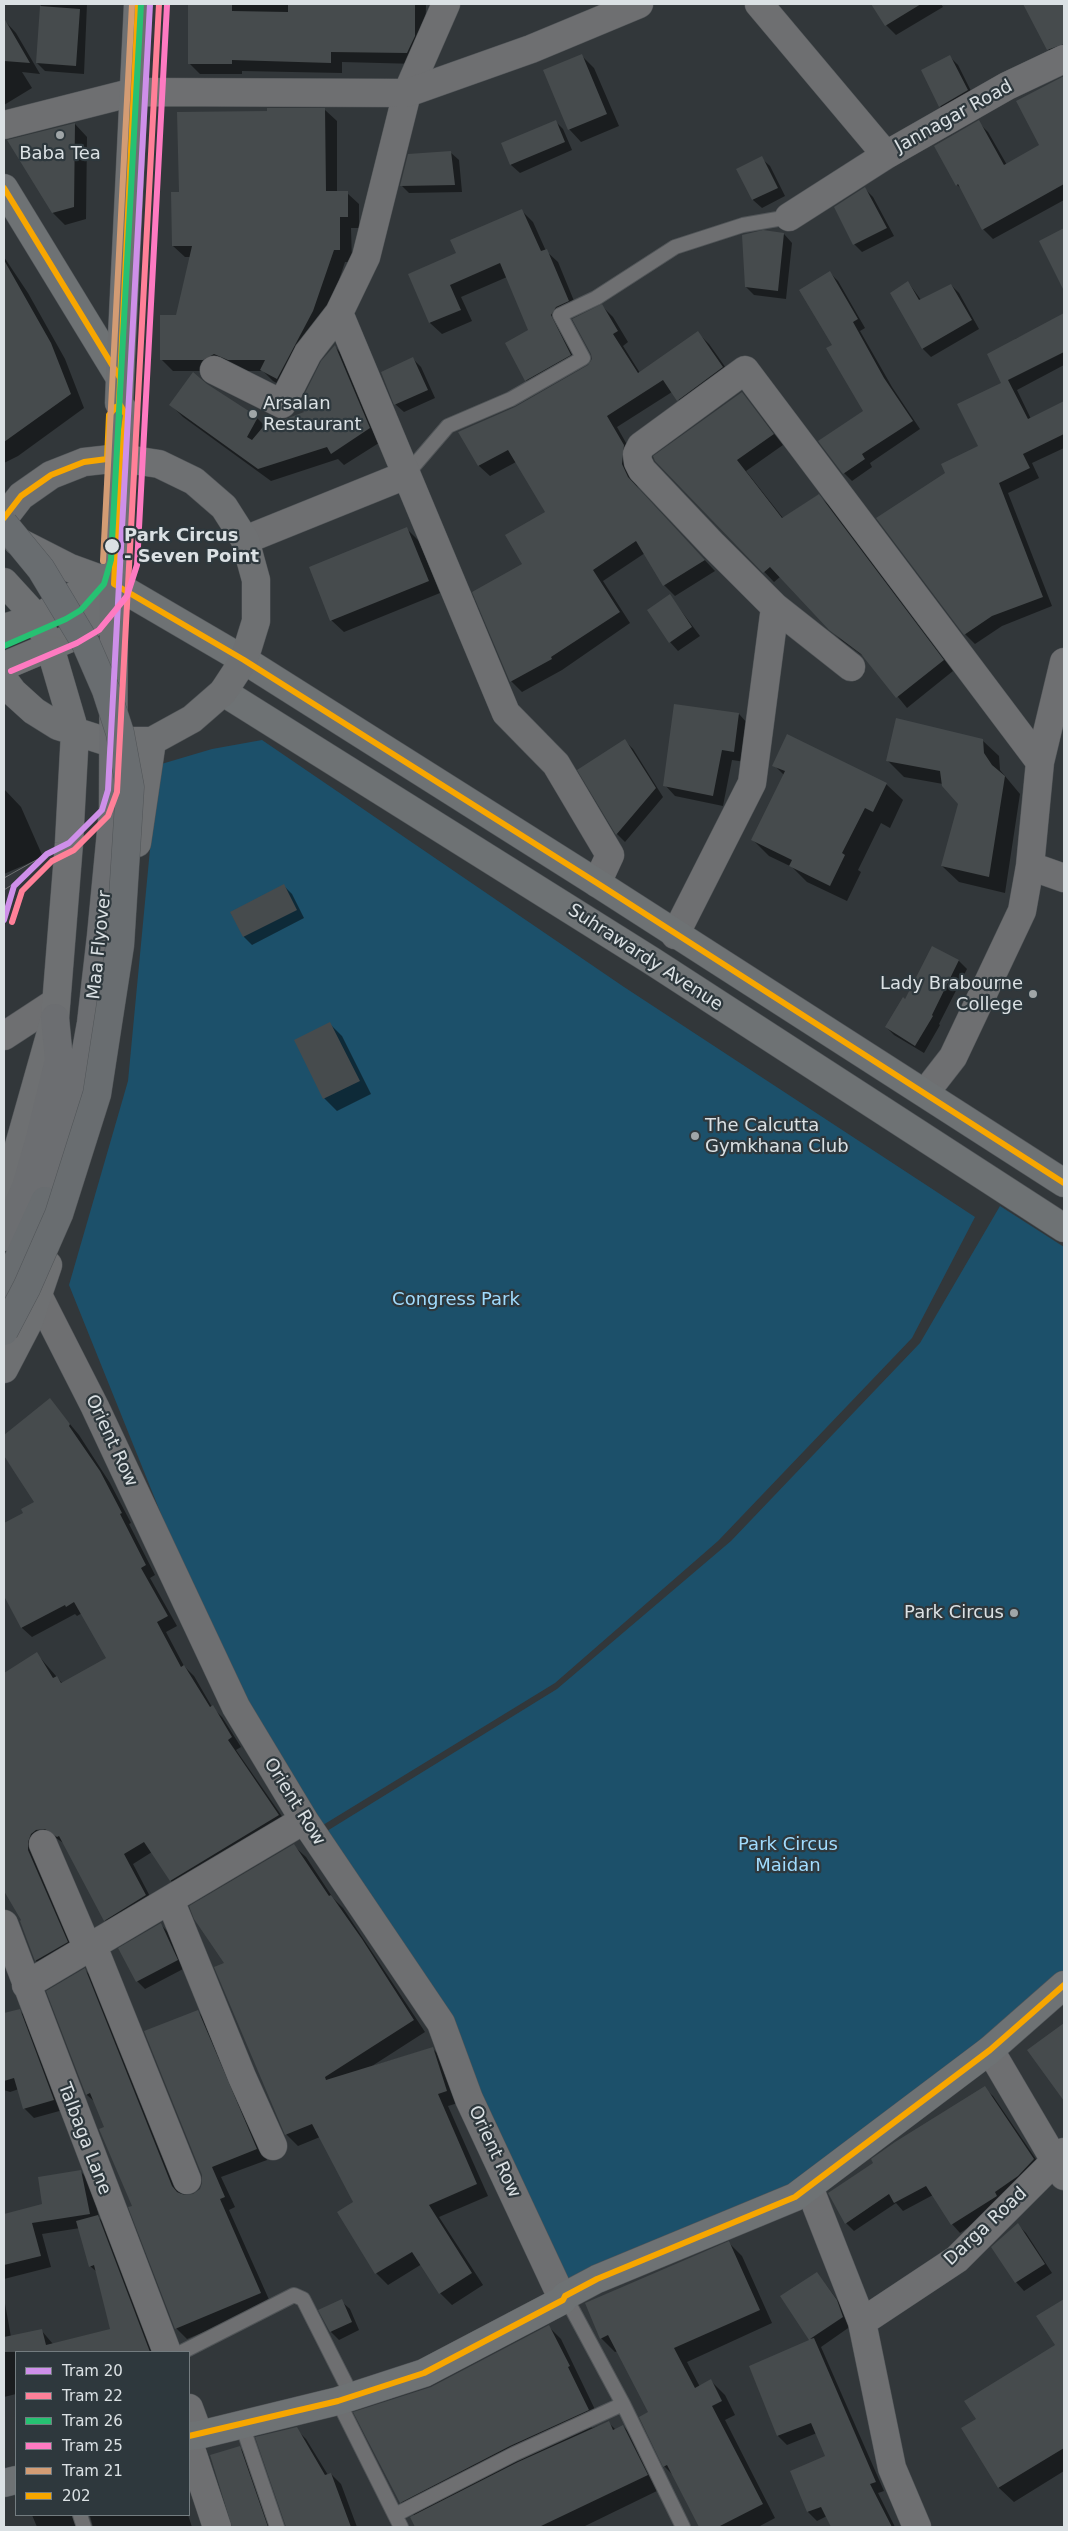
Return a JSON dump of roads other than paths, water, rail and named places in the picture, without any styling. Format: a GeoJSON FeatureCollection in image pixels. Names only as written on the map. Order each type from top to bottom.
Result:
{"type":"FeatureCollection","features":[{"type":"Feature","properties":{"kind":"highway"},"geometry":{"type":"LineString","coordinates":[[4,524],[41,569],[86,644],[106,690],[120,733],[130,787],[120,945],[97,1094],[59,1214],[28,1287],[4,1331]]}},
{"type":"Feature","properties":{"kind":"highway","name":"Maa Flyover"},"geometry":{"type":"LineString","coordinates":[[4,1290],[60,1164],[76,1106],[91,1023],[113,811],[115,740],[107,582]]}},
{"type":"Feature","properties":{"kind":"highway"},"geometry":{"type":"LineString","coordinates":[[4,1237],[26,1187],[59,1060],[56,1010]]}},
{"type":"Feature","properties":{"kind":"main road"},"geometry":{"type":"LineString","coordinates":[[119,391],[138,4]]}},
{"type":"Feature","properties":{"kind":"main road"},"geometry":{"type":"LineString","coordinates":[[4,188],[119,391],[126,415],[114,459],[104,606],[94,622],[68,639],[4,666]]}},
{"type":"Feature","properties":{"kind":"main road"},"geometry":{"type":"LineString","coordinates":[[4,518],[21,496],[51,474],[84,462],[114,459],[159,464],[194,481],[224,507],[245,540],[256,580],[256,621],[244,660],[223,692],[192,719],[152,741],[105,741],[58,726],[34,712],[12,692],[4,680]]}},
{"type":"Feature","properties":{"kind":"main road"},"geometry":{"type":"LineString","coordinates":[[4,535],[70,568],[107,582]]}},
{"type":"Feature","properties":{"kind":"main road"},"geometry":{"type":"LineString","coordinates":[[4,582],[37,618],[50,647],[75,732],[69,843],[56,1010],[16,1156],[4,1190]]}},
{"type":"Feature","properties":{"kind":"main road"},"geometry":{"type":"LineString","coordinates":[[4,628],[37,618],[107,582]]}},
{"type":"Feature","properties":{"kind":"main road","name":"Suhrawardy Avenue"},"geometry":{"type":"LineString","coordinates":[[107,582],[244,660],[597,883],[1064,1183]]}},
{"type":"Feature","properties":{"kind":"main road","name":"Suhrawardy Avenue"},"geometry":{"type":"LineString","coordinates":[[223,692],[652,961],[1064,1228]]}},
{"type":"Feature","properties":{"kind":"main road","name":"Maa Flyover"},"geometry":{"type":"LineString","coordinates":[[4,1368],[29,1321],[103,1105],[109,1037],[152,741]]}},
{"type":"Feature","properties":{"kind":"main road"},"geometry":{"type":"LineString","coordinates":[[192,2438],[345,2398],[424,2373],[598,2279],[795,2197],[990,2050],[1064,1985]]}},
{"type":"Feature","properties":{"kind":"street"},"geometry":{"type":"LineString","coordinates":[[214,370],[282,404],[308,353],[339,313],[366,257],[407,93],[446,4]]}},
{"type":"Feature","properties":{"kind":"street"},"geometry":{"type":"LineString","coordinates":[[4,125],[134,92],[407,93],[531,49],[639,4]]}},
{"type":"Feature","properties":{"kind":"street","name":"Jannagar Road"},"geometry":{"type":"LineString","coordinates":[[759,4],[886,155],[1007,86],[1064,59]]}},
{"type":"Feature","properties":{"kind":"street"},"geometry":{"type":"LineString","coordinates":[[789,217],[886,155]]}},
{"type":"Feature","properties":{"kind":"street"},"geometry":{"type":"LineString","coordinates":[[339,313],[506,713],[556,764],[610,855],[597,883]]}},
{"type":"Feature","properties":{"kind":"street"},"geometry":{"type":"LineString","coordinates":[[851,667],[774,607],[642,470],[638,462],[637,454],[640,446],[745,370],[1040,762]]}},
{"type":"Feature","properties":{"kind":"street"},"geometry":{"type":"LineString","coordinates":[[245,540],[406,476]]}},
{"type":"Feature","properties":{"kind":"street"},"geometry":{"type":"LineString","coordinates":[[675,934],[752,783],[774,607]]}},
{"type":"Feature","properties":{"kind":"street"},"geometry":{"type":"LineString","coordinates":[[925,1094],[953,1057],[1022,911],[1030,866],[1040,762],[1064,662]]}},
{"type":"Feature","properties":{"kind":"street"},"geometry":{"type":"LineString","coordinates":[[1030,866],[1064,878]]}},
{"type":"Feature","properties":{"kind":"street"},"geometry":{"type":"LineString","coordinates":[[4,1036],[56,1010]]}},
{"type":"Feature","properties":{"kind":"street","name":"Orient Row"},"geometry":{"type":"LineString","coordinates":[[38,1295],[84,1383],[236,1707],[304,1820],[441,2023],[469,2099],[564,2298]]}},
{"type":"Feature","properties":{"kind":"street"},"geometry":{"type":"LineString","coordinates":[[26,1985],[304,1820]]}},
{"type":"Feature","properties":{"kind":"street"},"geometry":{"type":"LineString","coordinates":[[43,1844],[91,1947],[187,2180]]}},
{"type":"Feature","properties":{"kind":"street"},"geometry":{"type":"LineString","coordinates":[[170,1900],[242,2077],[273,2146]]}},
{"type":"Feature","properties":{"kind":"street","name":"Talbaga Lane"},"geometry":{"type":"LineString","coordinates":[[4,1924],[167,2351]]}},
{"type":"Feature","properties":{"kind":"street","name":"Darga Road"},"geometry":{"type":"LineString","coordinates":[[862,2322],[957,2259],[1061,2163],[990,2050]]}},
{"type":"Feature","properties":{"kind":"street"},"geometry":{"type":"LineString","coordinates":[[810,2187],[862,2322],[892,2468],[917,2527]]}},
{"type":"Feature","properties":{"kind":"street"},"geometry":{"type":"LineString","coordinates":[[190,2418],[192,2438],[217,2527]]}},
{"type":"Feature","properties":{"kind":"lane"},"geometry":{"type":"LineString","coordinates":[[406,476],[448,426],[511,399],[583,358],[560,315],[596,298],[675,248],[743,225],[789,217]]}},
{"type":"Feature","properties":{"kind":"lane"},"geometry":{"type":"LineString","coordinates":[[184,2351],[294,2296],[303,2299],[398,2521],[514,2454],[623,2404]]}},
{"type":"Feature","properties":{"kind":"lane"},"geometry":{"type":"LineString","coordinates":[[564,2298],[623,2404],[683,2527]]}},
{"type":"Feature","properties":{"kind":"lane"},"geometry":{"type":"LineString","coordinates":[[242,2425],[276,2527]]}},
{"type":"Feature","properties":{"kind":"tram line","name":"21"},"geometry":{"type":"LineString","coordinates":[[103,561],[132,4]]}},
{"type":"Feature","properties":{"kind":"tram line"},"geometry":{"type":"LineString","coordinates":[[4,645],[66,619],[82,610],[106,582],[110,562],[117,380],[139,4]]}},
{"type":"Feature","properties":{"kind":"tram line","name":"26"},"geometry":{"type":"LineString","coordinates":[[4,646],[66,619],[81,610],[104,584],[111,560],[141,4]]}},
{"type":"Feature","properties":{"kind":"tram line","name":"20"},"geometry":{"type":"LineString","coordinates":[[4,920],[14,886],[47,854],[69,843],[102,810],[108,790],[150,4]]}},
{"type":"Feature","properties":{"kind":"tram line","name":"22"},"geometry":{"type":"LineString","coordinates":[[12,922],[22,891],[52,861],[74,850],[108,816],[117,792],[159,4]]}},
{"type":"Feature","properties":{"kind":"tram line","name":"25"},"geometry":{"type":"LineString","coordinates":[[11,671],[77,643],[99,630],[127,596],[137,565],[167,5]]}},
{"type":"Feature","properties":{"kind":"tram line"},"geometry":{"type":"LineString","coordinates":[[30,636],[38,635],[68,639],[81,645],[101,662],[114,690]]}},
{"type":"Feature","properties":{"kind":"tram line"},"geometry":{"type":"LineString","coordinates":[[4,878],[47,854]]}},
{"type":"Feature","properties":{"kind":"tram line"},"geometry":{"type":"LineString","coordinates":[[4,890],[24,877]]}},
{"type":"Feature","properties":{"kind":"place","name":"Baba Tea"},"geometry":{"type":"Point","coordinates":[60,135]}},
{"type":"Feature","properties":{"kind":"place","name":"Arsalan Restaurant"},"geometry":{"type":"Point","coordinates":[253,414]}},
{"type":"Feature","properties":{"kind":"place","name":"Park Circus - Seven Point"},"geometry":{"type":"Point","coordinates":[112,546]}},
{"type":"Feature","properties":{"kind":"place","name":"Lady Brabourne College"},"geometry":{"type":"Point","coordinates":[1033,994]}},
{"type":"Feature","properties":{"kind":"place","name":"The Calcutta Gymkhana Club"},"geometry":{"type":"Point","coordinates":[695,1136]}},
{"type":"Feature","properties":{"kind":"place","name":"Park Circus"},"geometry":{"type":"Point","coordinates":[1014,1613]}},
{"type":"Feature","properties":{"kind":"park label","name":"Congress Park"},"geometry":{"type":"Point","coordinates":[456,1300]}},
{"type":"Feature","properties":{"kind":"park label","name":"Park Circus Maidan"},"geometry":{"type":"Point","coordinates":[788,1855]}}]}
